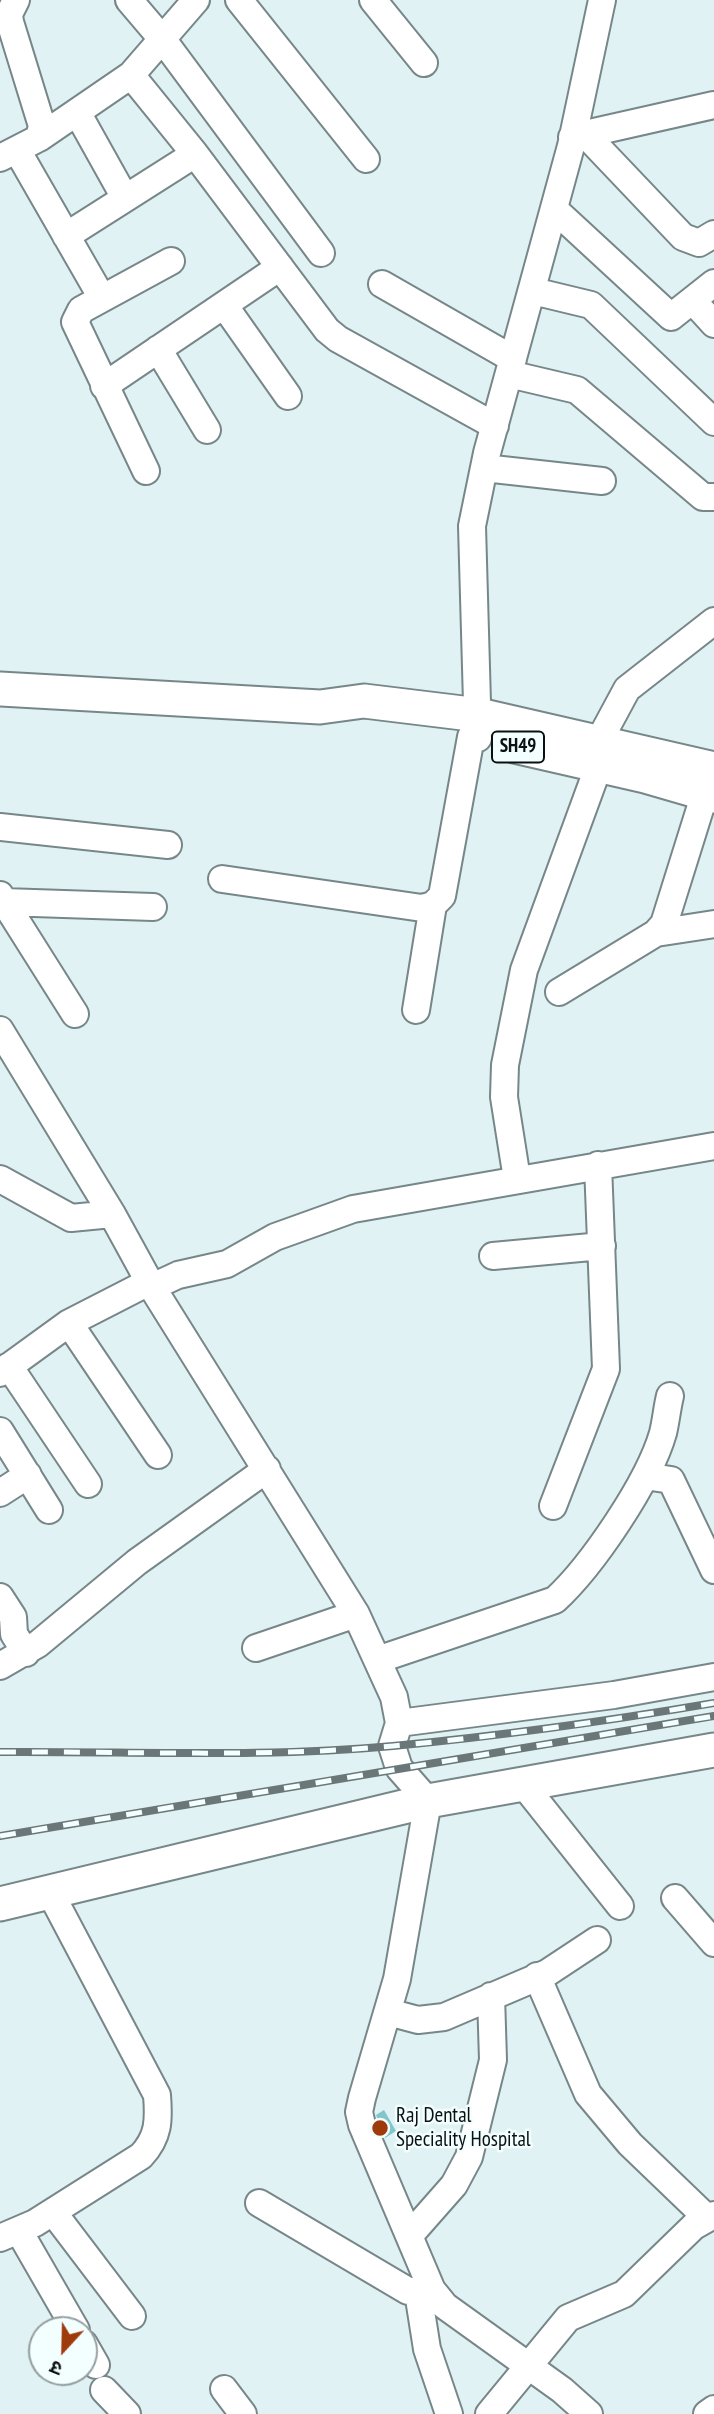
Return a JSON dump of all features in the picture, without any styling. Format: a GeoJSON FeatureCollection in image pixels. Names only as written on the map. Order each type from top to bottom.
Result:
{"type":"FeatureCollection","features":[{"type":"Feature","properties":{"kind":"main road","name":"SH49"},"geometry":{"type":"LineString","coordinates":[[0,689],[320,707],[364,701],[476,730],[599,753],[711,786]]}},
{"type":"Feature","properties":{"kind":"main road"},"geometry":{"type":"LineString","coordinates":[[0,1905],[429,1801],[714,1750]]}},
{"type":"Feature","properties":{"kind":"street"},"geometry":{"type":"LineString","coordinates":[[16,0],[9,14],[10,22],[42,125],[18,149]]}},
{"type":"Feature","properties":{"kind":"street"},"geometry":{"type":"LineString","coordinates":[[129,0],[163,40],[321,253]]}},
{"type":"Feature","properties":{"kind":"street"},"geometry":{"type":"LineString","coordinates":[[18,149],[131,75],[196,0]]}},
{"type":"Feature","properties":{"kind":"street"},"geometry":{"type":"LineString","coordinates":[[239,0],[366,159]]}},
{"type":"Feature","properties":{"kind":"street"},"geometry":{"type":"LineString","coordinates":[[373,0],[424,63]]}},
{"type":"Feature","properties":{"kind":"street"},"geometry":{"type":"LineString","coordinates":[[222,879],[422,908],[433,905],[442,895],[476,730],[472,526],[484,468],[554,209],[579,136],[602,0]]}},
{"type":"Feature","properties":{"kind":"street"},"geometry":{"type":"LineString","coordinates":[[131,75],[195,154],[327,330],[338,339],[495,426]]}},
{"type":"Feature","properties":{"kind":"street"},"geometry":{"type":"LineString","coordinates":[[579,136],[714,105]]}},
{"type":"Feature","properties":{"kind":"street"},"geometry":{"type":"LineString","coordinates":[[78,111],[125,198]]}},
{"type":"Feature","properties":{"kind":"street"},"geometry":{"type":"LineString","coordinates":[[579,136],[683,237],[699,243],[714,234]]}},
{"type":"Feature","properties":{"kind":"street"},"geometry":{"type":"LineString","coordinates":[[18,149],[102,298]]}},
{"type":"Feature","properties":{"kind":"street"},"geometry":{"type":"LineString","coordinates":[[66,236],[195,154]]}},
{"type":"Feature","properties":{"kind":"street"},"geometry":{"type":"LineString","coordinates":[[554,209],[666,315],[675,317],[714,283]]}},
{"type":"Feature","properties":{"kind":"street"},"geometry":{"type":"LineString","coordinates":[[146,471],[75,322],[81,310],[171,261]]}},
{"type":"Feature","properties":{"kind":"street"},"geometry":{"type":"LineString","coordinates":[[104,386],[280,267]]}},
{"type":"Feature","properties":{"kind":"street"},"geometry":{"type":"LineString","coordinates":[[383,284],[511,366],[577,390],[703,497],[714,497]]}},
{"type":"Feature","properties":{"kind":"street"},"geometry":{"type":"LineString","coordinates":[[533,291],[590,305],[714,422]]}},
{"type":"Feature","properties":{"kind":"street"},"geometry":{"type":"LineString","coordinates":[[693,301],[714,324]]}},
{"type":"Feature","properties":{"kind":"street"},"geometry":{"type":"LineString","coordinates":[[224,305],[288,396]]}},
{"type":"Feature","properties":{"kind":"street"},"geometry":{"type":"LineString","coordinates":[[158,349],[207,430]]}},
{"type":"Feature","properties":{"kind":"street"},"geometry":{"type":"LineString","coordinates":[[484,468],[602,481]]}},
{"type":"Feature","properties":{"kind":"street"},"geometry":{"type":"LineString","coordinates":[[517,1179],[504,1097],[505,1065],[524,970],[599,753],[627,689],[714,621]]}},
{"type":"Feature","properties":{"kind":"street"},"geometry":{"type":"LineString","coordinates":[[656,933],[669,912],[711,786]]}},
{"type":"Feature","properties":{"kind":"street"},"geometry":{"type":"LineString","coordinates":[[0,827],[168,845]]}},
{"type":"Feature","properties":{"kind":"street"},"geometry":{"type":"LineString","coordinates":[[2,898],[153,907]]}},
{"type":"Feature","properties":{"kind":"street"},"geometry":{"type":"LineString","coordinates":[[2,898],[75,1014]]}},
{"type":"Feature","properties":{"kind":"street"},"geometry":{"type":"LineString","coordinates":[[416,1010],[433,905]]}},
{"type":"Feature","properties":{"kind":"street"},"geometry":{"type":"LineString","coordinates":[[559,992],[656,933],[714,924]]}},
{"type":"Feature","properties":{"kind":"street"},"geometry":{"type":"LineString","coordinates":[[0,1030],[112,1214],[151,1284],[356,1614],[394,1697],[400,1723],[392,1746],[399,1768],[429,1801],[397,1979],[359,2112],[410,2235],[425,2291],[427,2349],[440,2410]]}},
{"type":"Feature","properties":{"kind":"street"},"geometry":{"type":"LineString","coordinates":[[88,1484],[5,1370],[69,1323],[151,1284],[228,1264],[275,1237],[353,1209],[714,1146]]}},
{"type":"Feature","properties":{"kind":"street"},"geometry":{"type":"LineString","coordinates":[[553,1506],[606,1369],[598,1165]]}},
{"type":"Feature","properties":{"kind":"street"},"geometry":{"type":"LineString","coordinates":[[0,1180],[71,1218],[112,1214]]}},
{"type":"Feature","properties":{"kind":"street"},"geometry":{"type":"LineString","coordinates":[[493,1256],[602,1246]]}},
{"type":"Feature","properties":{"kind":"street"},"geometry":{"type":"LineString","coordinates":[[69,1323],[158,1455]]}},
{"type":"Feature","properties":{"kind":"street"},"geometry":{"type":"LineString","coordinates":[[377,1660],[555,1600],[575,1582],[645,1476],[662,1434],[670,1396]]}},
{"type":"Feature","properties":{"kind":"street"},"geometry":{"type":"LineString","coordinates":[[0,1431],[49,1510]]}},
{"type":"Feature","properties":{"kind":"street"},"geometry":{"type":"LineString","coordinates":[[0,1666],[26,1653],[137,1563],[267,1469]]}},
{"type":"Feature","properties":{"kind":"street"},"geometry":{"type":"LineString","coordinates":[[0,1493],[27,1475]]}},
{"type":"Feature","properties":{"kind":"street"},"geometry":{"type":"LineString","coordinates":[[645,1476],[671,1480],[714,1570]]}},
{"type":"Feature","properties":{"kind":"street"},"geometry":{"type":"LineString","coordinates":[[0,1597],[13,1616],[14,1634],[26,1653]]}},
{"type":"Feature","properties":{"kind":"street"},"geometry":{"type":"LineString","coordinates":[[256,1648],[356,1614]]}},
{"type":"Feature","properties":{"kind":"street"},"geometry":{"type":"LineString","coordinates":[[400,1723],[614,1695],[714,1677]]}},
{"type":"Feature","properties":{"kind":"street"},"geometry":{"type":"LineString","coordinates":[[523,1784],[620,1906]]}},
{"type":"Feature","properties":{"kind":"street"},"geometry":{"type":"LineString","coordinates":[[50,1892],[157,2095],[159,2120],[154,2142],[141,2156],[53,2212],[9,2235],[66,2316]]}},
{"type":"Feature","properties":{"kind":"street"},"geometry":{"type":"LineString","coordinates":[[675,1898],[714,1940]]}},
{"type":"Feature","properties":{"kind":"street"},"geometry":{"type":"LineString","coordinates":[[388,2012],[431,2021],[557,1967],[597,1940]]}},
{"type":"Feature","properties":{"kind":"street"},"geometry":{"type":"LineString","coordinates":[[489,2414],[569,2319],[624,2294],[694,2226],[711,2217],[630,2144],[588,2094],[537,1976]]}},
{"type":"Feature","properties":{"kind":"street"},"geometry":{"type":"LineString","coordinates":[[410,2235],[454,2185],[469,2157],[493,2060],[491,1996]]}},
{"type":"Feature","properties":{"kind":"street"},"geometry":{"type":"LineString","coordinates":[[259,2203],[408,2291],[425,2291],[530,2366],[589,2414]]}},
{"type":"Feature","properties":{"kind":"street"},"geometry":{"type":"LineString","coordinates":[[53,2212],[132,2316]]}},
{"type":"Feature","properties":{"kind":"street"},"geometry":{"type":"LineString","coordinates":[[224,2389],[243,2414]]}},
{"type":"Feature","properties":{"kind":"street"},"geometry":{"type":"LineString","coordinates":[[104,2390],[127,2414]]}},
{"type":"Feature","properties":{"kind":"street"},"geometry":{"type":"LineString","coordinates":[[707,2414],[714,2409]]}},
{"type":"Feature","properties":{"kind":"building"},"geometry":{"type":"Polygon","coordinates":[[[384,2110],[396,2131],[385,2138],[376,2115],[384,2110]]]}},
{"type":"Feature","properties":{"kind":"railway"},"geometry":{"type":"LineString","coordinates":[[0,1752],[246,1753],[344,1750],[514,1733],[714,1703]]}},
{"type":"Feature","properties":{"kind":"railway"},"geometry":{"type":"LineString","coordinates":[[0,1836],[714,1716]]}},
{"type":"Feature","properties":{"kind":"place","name":"Raj Dental Speciality Hospital"},"geometry":{"type":"Point","coordinates":[380,2128]}}]}
